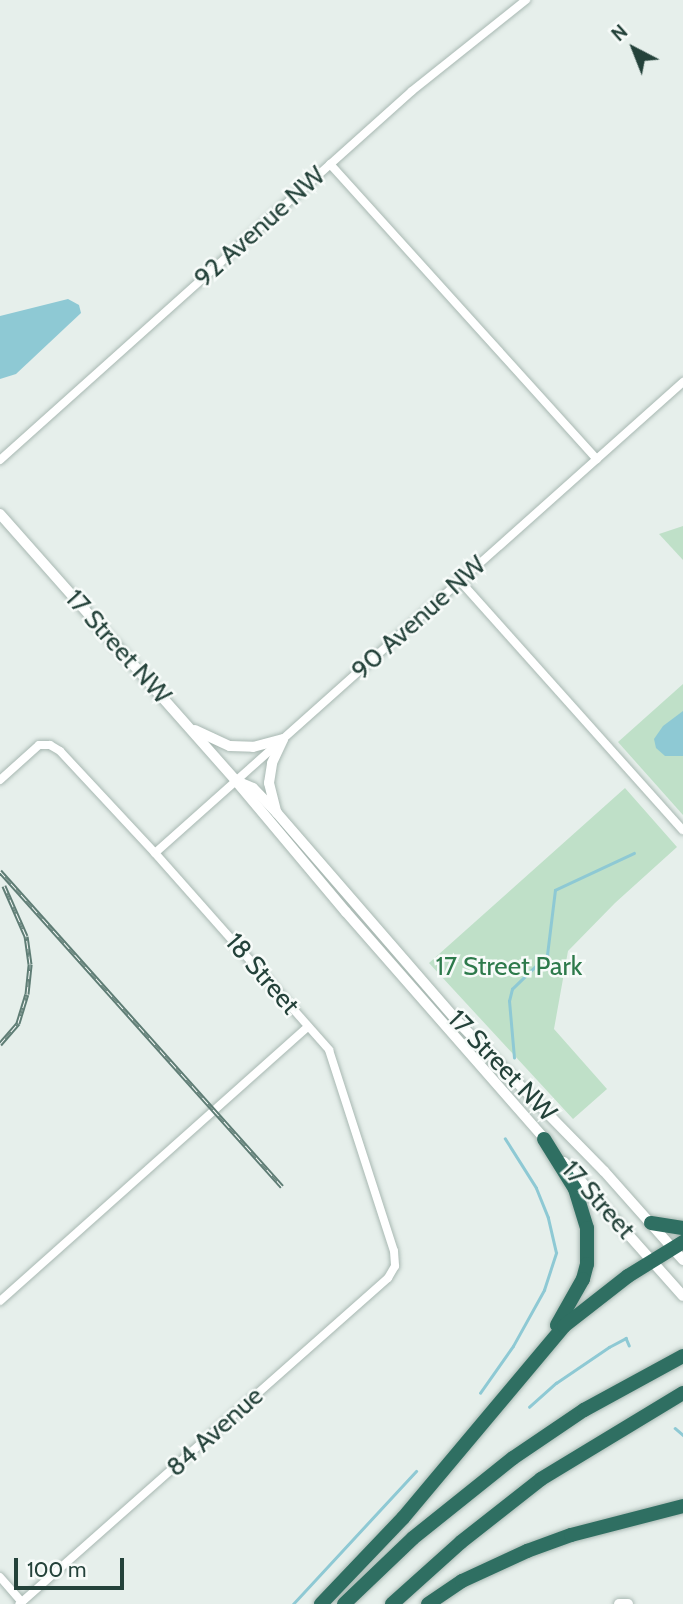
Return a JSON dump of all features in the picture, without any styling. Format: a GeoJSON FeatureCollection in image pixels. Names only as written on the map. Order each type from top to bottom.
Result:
{"type":"FeatureCollection","features":[{"type":"Feature","properties":{"kind":"highway"},"geometry":{"type":"LineString","coordinates":[[321,1604],[434,1482],[541,1350],[579,1287],[588,1246],[587,1228],[580,1202],[544,1139]]}},
{"type":"Feature","properties":{"kind":"highway"},"geometry":{"type":"LineString","coordinates":[[651,1223],[683,1228]]}},
{"type":"Feature","properties":{"kind":"highway"},"geometry":{"type":"LineString","coordinates":[[541,1350],[596,1300],[678,1245]]}},
{"type":"Feature","properties":{"kind":"highway"},"geometry":{"type":"LineString","coordinates":[[344,1604],[412,1538],[513,1458],[584,1410],[683,1356]]}},
{"type":"Feature","properties":{"kind":"highway"},"geometry":{"type":"LineString","coordinates":[[392,1604],[461,1542],[541,1479],[683,1393]]}},
{"type":"Feature","properties":{"kind":"highway"},"geometry":{"type":"LineString","coordinates":[[428,1604],[462,1581],[527,1551],[571,1535],[683,1506]]}},
{"type":"Feature","properties":{"kind":"main road","name":"17 Street NW"},"geometry":{"type":"LineString","coordinates":[[0,514],[190,728],[354,922],[544,1139]]}},
{"type":"Feature","properties":{"kind":"main road"},"geometry":{"type":"LineString","coordinates":[[190,728],[230,746],[253,747],[282,739]]}},
{"type":"Feature","properties":{"kind":"main road"},"geometry":{"type":"LineString","coordinates":[[277,813],[269,783],[272,763],[282,739]]}},
{"type":"Feature","properties":{"kind":"main road","name":"17 Street NW"},"geometry":{"type":"LineString","coordinates":[[236,781],[253,788],[277,813],[460,1024],[651,1223],[678,1245],[683,1260]]}},
{"type":"Feature","properties":{"kind":"main road","name":"17 Street"},"geometry":{"type":"LineString","coordinates":[[544,1139],[652,1261]]}},
{"type":"Feature","properties":{"kind":"main road"},"geometry":{"type":"LineString","coordinates":[[652,1261],[683,1296]]}},
{"type":"Feature","properties":{"kind":"street","name":"92 Avenue NW"},"geometry":{"type":"LineString","coordinates":[[0,460],[412,91],[526,0]]}},
{"type":"Feature","properties":{"kind":"street"},"geometry":{"type":"LineString","coordinates":[[330,164],[597,459]]}},
{"type":"Feature","properties":{"kind":"street","name":"90 Avenue NW"},"geometry":{"type":"LineString","coordinates":[[155,853],[683,382]]}},
{"type":"Feature","properties":{"kind":"street"},"geometry":{"type":"LineString","coordinates":[[460,581],[683,830]]}},
{"type":"Feature","properties":{"kind":"street","name":"18 Street"},"geometry":{"type":"LineString","coordinates":[[0,780],[39,746],[50,745],[155,853],[329,1050],[394,1251]]}},
{"type":"Feature","properties":{"kind":"street"},"geometry":{"type":"LineString","coordinates":[[0,1301],[308,1027]]}},
{"type":"Feature","properties":{"kind":"street","name":"84 Avenue"},"geometry":{"type":"LineString","coordinates":[[21,1603],[388,1278],[395,1266],[394,1251]]}},
{"type":"Feature","properties":{"kind":"street"},"geometry":{"type":"LineString","coordinates":[[0,1577],[21,1603]]}},
{"type":"Feature","properties":{"kind":"green space"},"geometry":{"type":"Polygon","coordinates":[[[683,526],[683,560],[659,534],[683,526]]]}},
{"type":"Feature","properties":{"kind":"green space"},"geometry":{"type":"Polygon","coordinates":[[[683,684],[683,815],[618,742],[683,684]]]}},
{"type":"Feature","properties":{"kind":"green space","name":"17 Street Park"},"geometry":{"type":"Polygon","coordinates":[[[625,788],[677,847],[615,903],[568,951],[554,1029],[607,1089],[573,1119],[429,963],[625,788]]]}},
{"type":"Feature","properties":{"kind":"water"},"geometry":{"type":"Polygon","coordinates":[[[68,299],[79,305],[81,313],[16,374],[0,379],[0,316],[68,299]]]}},
{"type":"Feature","properties":{"kind":"water"},"geometry":{"type":"Polygon","coordinates":[[[683,711],[683,756],[665,756],[656,748],[654,739],[663,726],[683,711]]]}},
{"type":"Feature","properties":{"kind":"waterway"},"geometry":{"type":"LineString","coordinates":[[514,1058],[509,1001],[512,989],[547,955],[555,890],[634,853]]}},
{"type":"Feature","properties":{"kind":"waterway"},"geometry":{"type":"LineString","coordinates":[[480,1393],[513,1346],[544,1290],[556,1253],[548,1218],[536,1188],[505,1139]]}},
{"type":"Feature","properties":{"kind":"waterway"},"geometry":{"type":"LineString","coordinates":[[529,1407],[556,1383],[609,1347],[626,1338],[629,1345]]}},
{"type":"Feature","properties":{"kind":"waterway"},"geometry":{"type":"LineString","coordinates":[[675,1428],[683,1435]]}},
{"type":"Feature","properties":{"kind":"waterway"},"geometry":{"type":"LineString","coordinates":[[293,1604],[416,1471]]}},
{"type":"Feature","properties":{"kind":"railway"},"geometry":{"type":"LineString","coordinates":[[0,871],[282,1186]]}},
{"type":"Feature","properties":{"kind":"railway"},"geometry":{"type":"LineString","coordinates":[[0,1044],[18,1023],[27,994],[30,964],[26,936],[4,886]]}}]}
